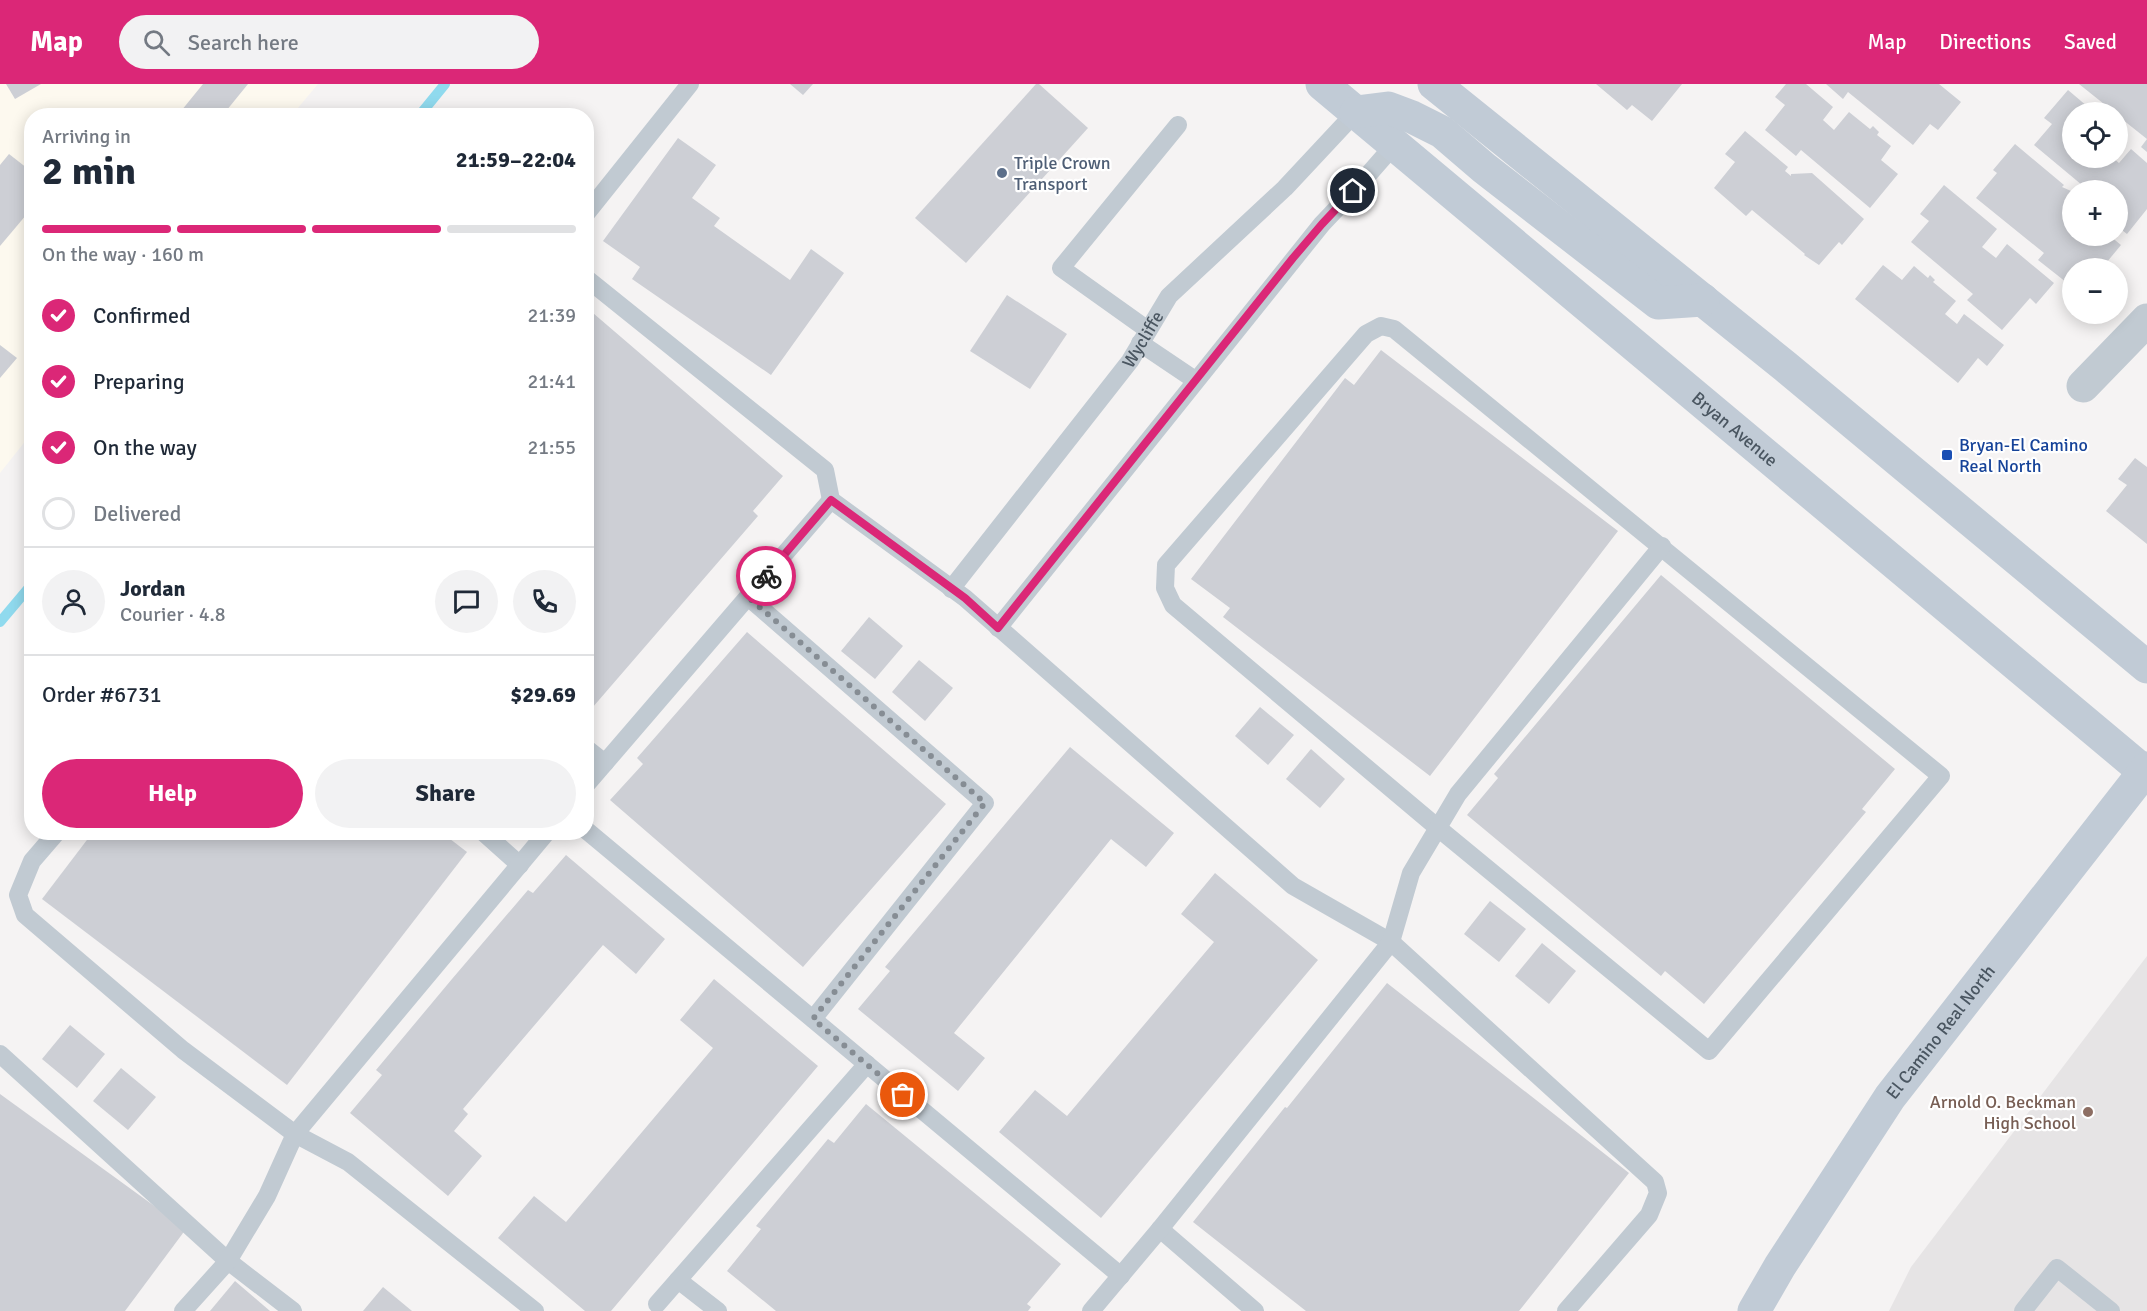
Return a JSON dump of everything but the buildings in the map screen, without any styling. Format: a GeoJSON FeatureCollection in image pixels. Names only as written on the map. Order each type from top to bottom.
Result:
{"type":"FeatureCollection","features":[{"type":"Feature","properties":{"kind":"main road","name":"Bryan Avenue"},"geometry":{"type":"LineString","coordinates":[[1322,84],[2146,771]]}},
{"type":"Feature","properties":{"kind":"main road"},"geometry":{"type":"LineString","coordinates":[[1434,84],[1703,300],[2147,668]]}},
{"type":"Feature","properties":{"kind":"main road"},"geometry":{"type":"LineString","coordinates":[[1356,112],[1388,108],[1442,132],[1484,168],[1658,303],[1703,300]]}},
{"type":"Feature","properties":{"kind":"main road","name":"El Camino Real North"},"geometry":{"type":"LineString","coordinates":[[1754,1311],[1780,1266],[1890,1097],[2146,771]]}},
{"type":"Feature","properties":{"kind":"street"},"geometry":{"type":"LineString","coordinates":[[2083,386],[2147,320]]}},
{"type":"Feature","properties":{"kind":"lane"},"geometry":{"type":"LineString","coordinates":[[594,203],[690,84]]}},
{"type":"Feature","properties":{"kind":"lane","name":"Wycliffe"},"geometry":{"type":"LineString","coordinates":[[951,589],[1130,361],[1169,296],[1285,188],[1356,112]]}},
{"type":"Feature","properties":{"kind":"lane"},"geometry":{"type":"LineString","coordinates":[[1178,125],[1061,268],[1195,380]]}},
{"type":"Feature","properties":{"kind":"lane"},"geometry":{"type":"LineString","coordinates":[[998,628],[1322,224],[1395,144]]}},
{"type":"Feature","properties":{"kind":"lane"},"geometry":{"type":"LineString","coordinates":[[594,284],[825,470],[831,500],[951,589],[998,628],[1293,886],[1391,942],[1655,1182],[1658,1193],[1650,1215],[1566,1311]]}},
{"type":"Feature","properties":{"kind":"lane"},"geometry":{"type":"LineString","coordinates":[[1381,326],[1394,328],[1662,546],[1941,776],[1709,1051],[1438,828],[1173,605],[1165,588],[1166,565],[1366,334],[1381,326]]}},
{"type":"Feature","properties":{"kind":"lane"},"geometry":{"type":"LineString","coordinates":[[594,776],[831,500]]}},
{"type":"Feature","properties":{"kind":"lane"},"geometry":{"type":"LineString","coordinates":[[1091,1311],[1160,1229],[1391,942],[1411,873],[1458,794],[1662,546]]}},
{"type":"Feature","properties":{"kind":"lane"},"geometry":{"type":"LineString","coordinates":[[748,597],[985,803],[813,1019]]}},
{"type":"Feature","properties":{"kind":"lane"},"geometry":{"type":"LineString","coordinates":[[594,754],[605,763]]}},
{"type":"Feature","properties":{"kind":"lane"},"geometry":{"type":"LineString","coordinates":[[594,837],[1121,1276]]}},
{"type":"Feature","properties":{"kind":"lane"},"geometry":{"type":"LineString","coordinates":[[50,840],[32,861],[18,895],[26,915],[183,1050],[295,1134],[348,1162],[535,1311]]}},
{"type":"Feature","properties":{"kind":"lane"},"geometry":{"type":"LineString","coordinates":[[492,840],[520,865]]}},
{"type":"Feature","properties":{"kind":"lane"},"geometry":{"type":"LineString","coordinates":[[183,1311],[228,1261],[267,1196],[295,1134],[540,840]]}},
{"type":"Feature","properties":{"kind":"lane"},"geometry":{"type":"LineString","coordinates":[[0,1054],[228,1261],[293,1311]]}},
{"type":"Feature","properties":{"kind":"lane"},"geometry":{"type":"LineString","coordinates":[[657,1304],[867,1064]]}},
{"type":"Feature","properties":{"kind":"lane"},"geometry":{"type":"LineString","coordinates":[[1160,1229],[1255,1311]]}},
{"type":"Feature","properties":{"kind":"lane"},"geometry":{"type":"LineString","coordinates":[[2023,1311],[2057,1268],[2111,1311]]}},
{"type":"Feature","properties":{"kind":"lane"},"geometry":{"type":"LineString","coordinates":[[678,1280],[718,1311]]}},
{"type":"Feature","properties":{"kind":"shaded area"},"geometry":{"type":"Polygon","coordinates":[[[0,84],[318,84],[298,108],[24,108],[24,443],[0,473],[0,84]]]}},
{"type":"Feature","properties":{"kind":"shaded area","name":"Arnold O. Beckman High School"},"geometry":{"type":"Polygon","coordinates":[[[2147,956],[2147,1311],[1889,1311],[1911,1267],[2147,956]]]}},
{"type":"Feature","properties":{"kind":"waterway"},"geometry":{"type":"LineString","coordinates":[[426,108],[445,84]]}},
{"type":"Feature","properties":{"kind":"waterway"},"geometry":{"type":"LineString","coordinates":[[0,622],[24,594]]}},
{"type":"Feature","properties":{"kind":"way so far"},"geometry":{"type":"LineString","coordinates":[[766,576],[748,597],[985,803],[813,1019],[903,1095]]}},
{"type":"Feature","properties":{"kind":"place","name":"Triple Crown Transport"},"geometry":{"type":"Point","coordinates":[1002,173]}},
{"type":"Feature","properties":{"kind":"place","name":"Bryan-El Camino Real North"},"geometry":{"type":"Point","coordinates":[1947,455]}},
{"type":"Feature","properties":{"kind":"place","name":"Arnold O. Beckman High School"},"geometry":{"type":"Point","coordinates":[2088,1112]}},
{"type":"Feature","properties":{"kind":"route"},"geometry":{"type":"LineString","coordinates":[[766,576],[831,500],[965,598],[998,628],[1293,258],[1353,191]]}}]}
